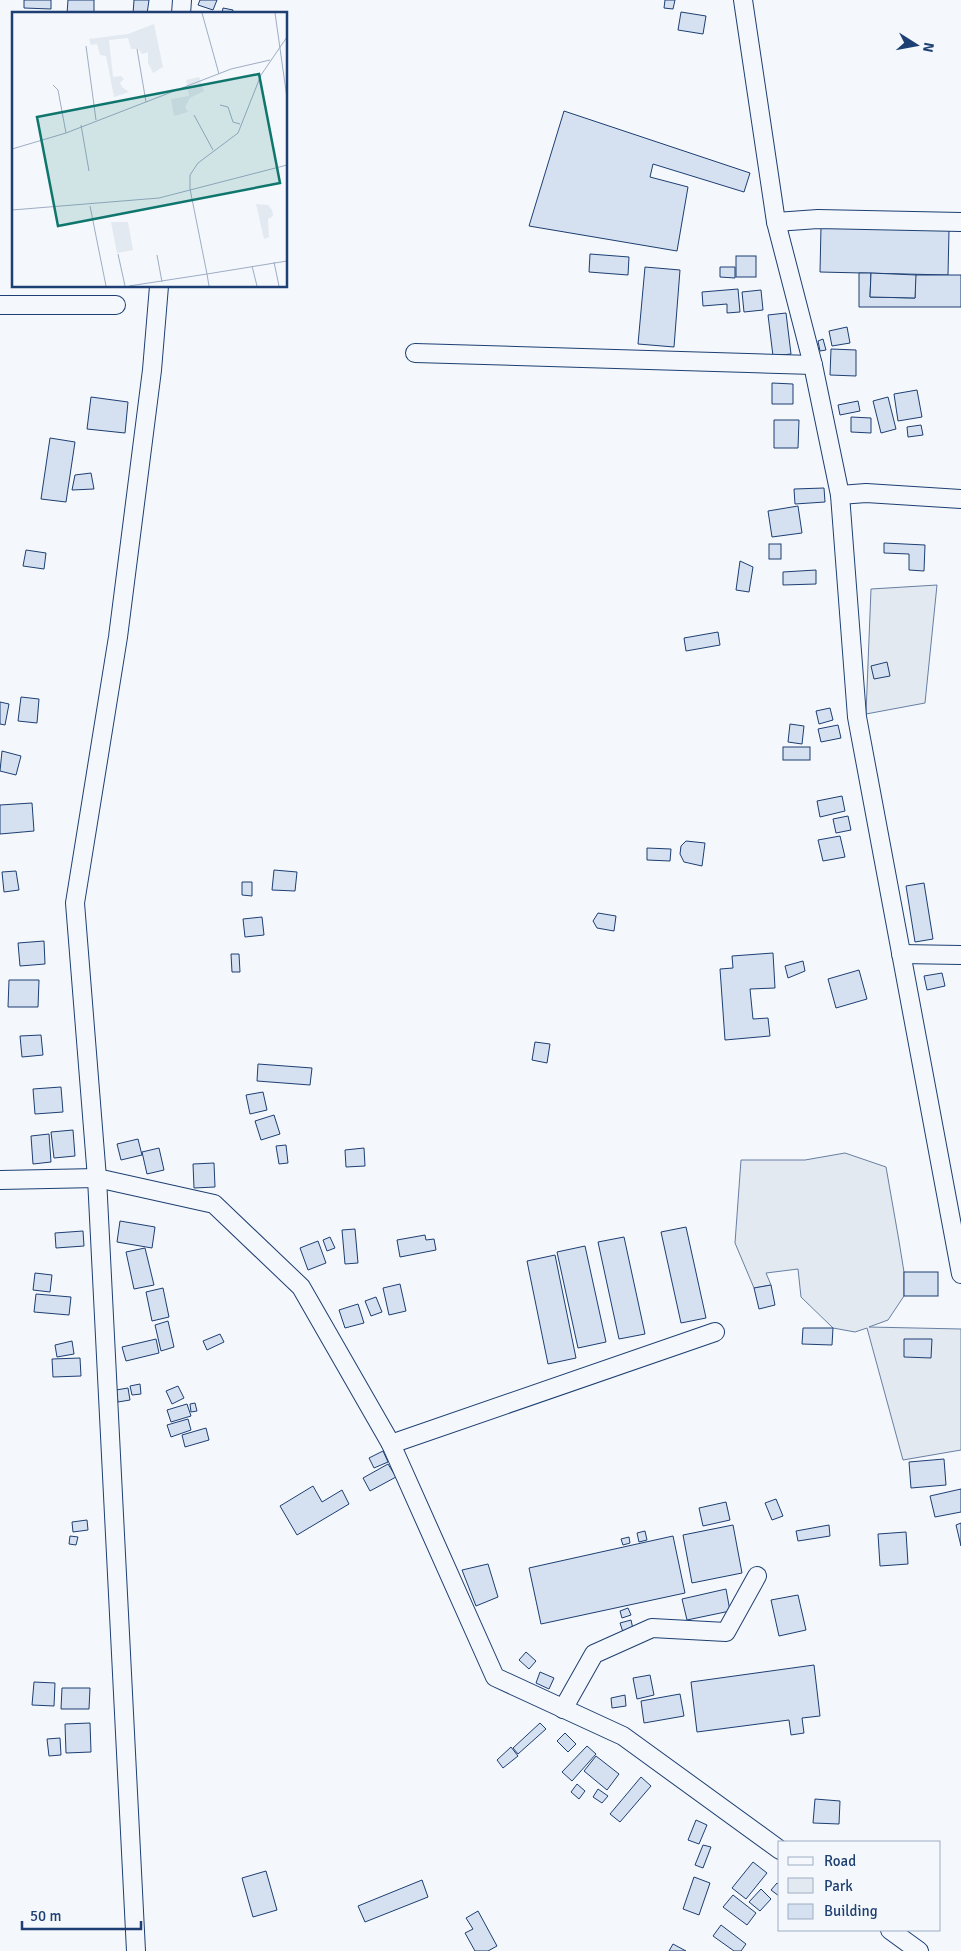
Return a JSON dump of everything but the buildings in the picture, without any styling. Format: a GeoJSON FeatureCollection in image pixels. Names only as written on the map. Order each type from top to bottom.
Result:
{"type":"FeatureCollection","features":[{"type":"Feature","properties":{"kind":"street"},"geometry":{"type":"LineString","coordinates":[[743,0],[776,222],[813,365],[840,495],[857,717],[961,1274]]}},
{"type":"Feature","properties":{"kind":"street"},"geometry":{"type":"LineString","coordinates":[[776,222],[818,220],[961,222]]}},
{"type":"Feature","properties":{"kind":"street"},"geometry":{"type":"LineString","coordinates":[[136,1951],[97,1178],[75,903],[118,637],[152,370],[159,288]]}},
{"type":"Feature","properties":{"kind":"street"},"geometry":{"type":"LineString","coordinates":[[0,305],[116,305]]}},
{"type":"Feature","properties":{"kind":"street"},"geometry":{"type":"LineString","coordinates":[[415,354],[813,365]]}},
{"type":"Feature","properties":{"kind":"street"},"geometry":{"type":"LineString","coordinates":[[840,495],[866,493],[961,499]]}},
{"type":"Feature","properties":{"kind":"street"},"geometry":{"type":"LineString","coordinates":[[901,954],[961,955]]}},
{"type":"Feature","properties":{"kind":"street"},"geometry":{"type":"LineString","coordinates":[[0,1180],[97,1178],[214,1204],[301,1288],[391,1444],[495,1678],[623,1736],[778,1849]]}},
{"type":"Feature","properties":{"kind":"street"},"geometry":{"type":"LineString","coordinates":[[391,1444],[715,1332]]}},
{"type":"Feature","properties":{"kind":"street"},"geometry":{"type":"LineString","coordinates":[[563,1709],[594,1654],[652,1628],[726,1632],[757,1576]]}},
{"type":"Feature","properties":{"kind":"street"},"geometry":{"type":"LineString","coordinates":[[891,1931],[919,1951]]}},
{"type":"Feature","properties":{"kind":"green space"},"geometry":{"type":"Polygon","coordinates":[[[937,585],[925,703],[866,714],[871,589],[937,585]]]}},
{"type":"Feature","properties":{"kind":"green space"},"geometry":{"type":"Polygon","coordinates":[[[845,1153],[886,1167],[904,1272],[904,1296],[888,1320],[869,1327],[961,1329],[961,1450],[903,1460],[867,1328],[855,1332],[833,1328],[801,1297],[798,1269],[766,1273],[771,1285],[754,1288],[735,1243],[741,1160],[805,1160],[845,1153]]]}}]}
